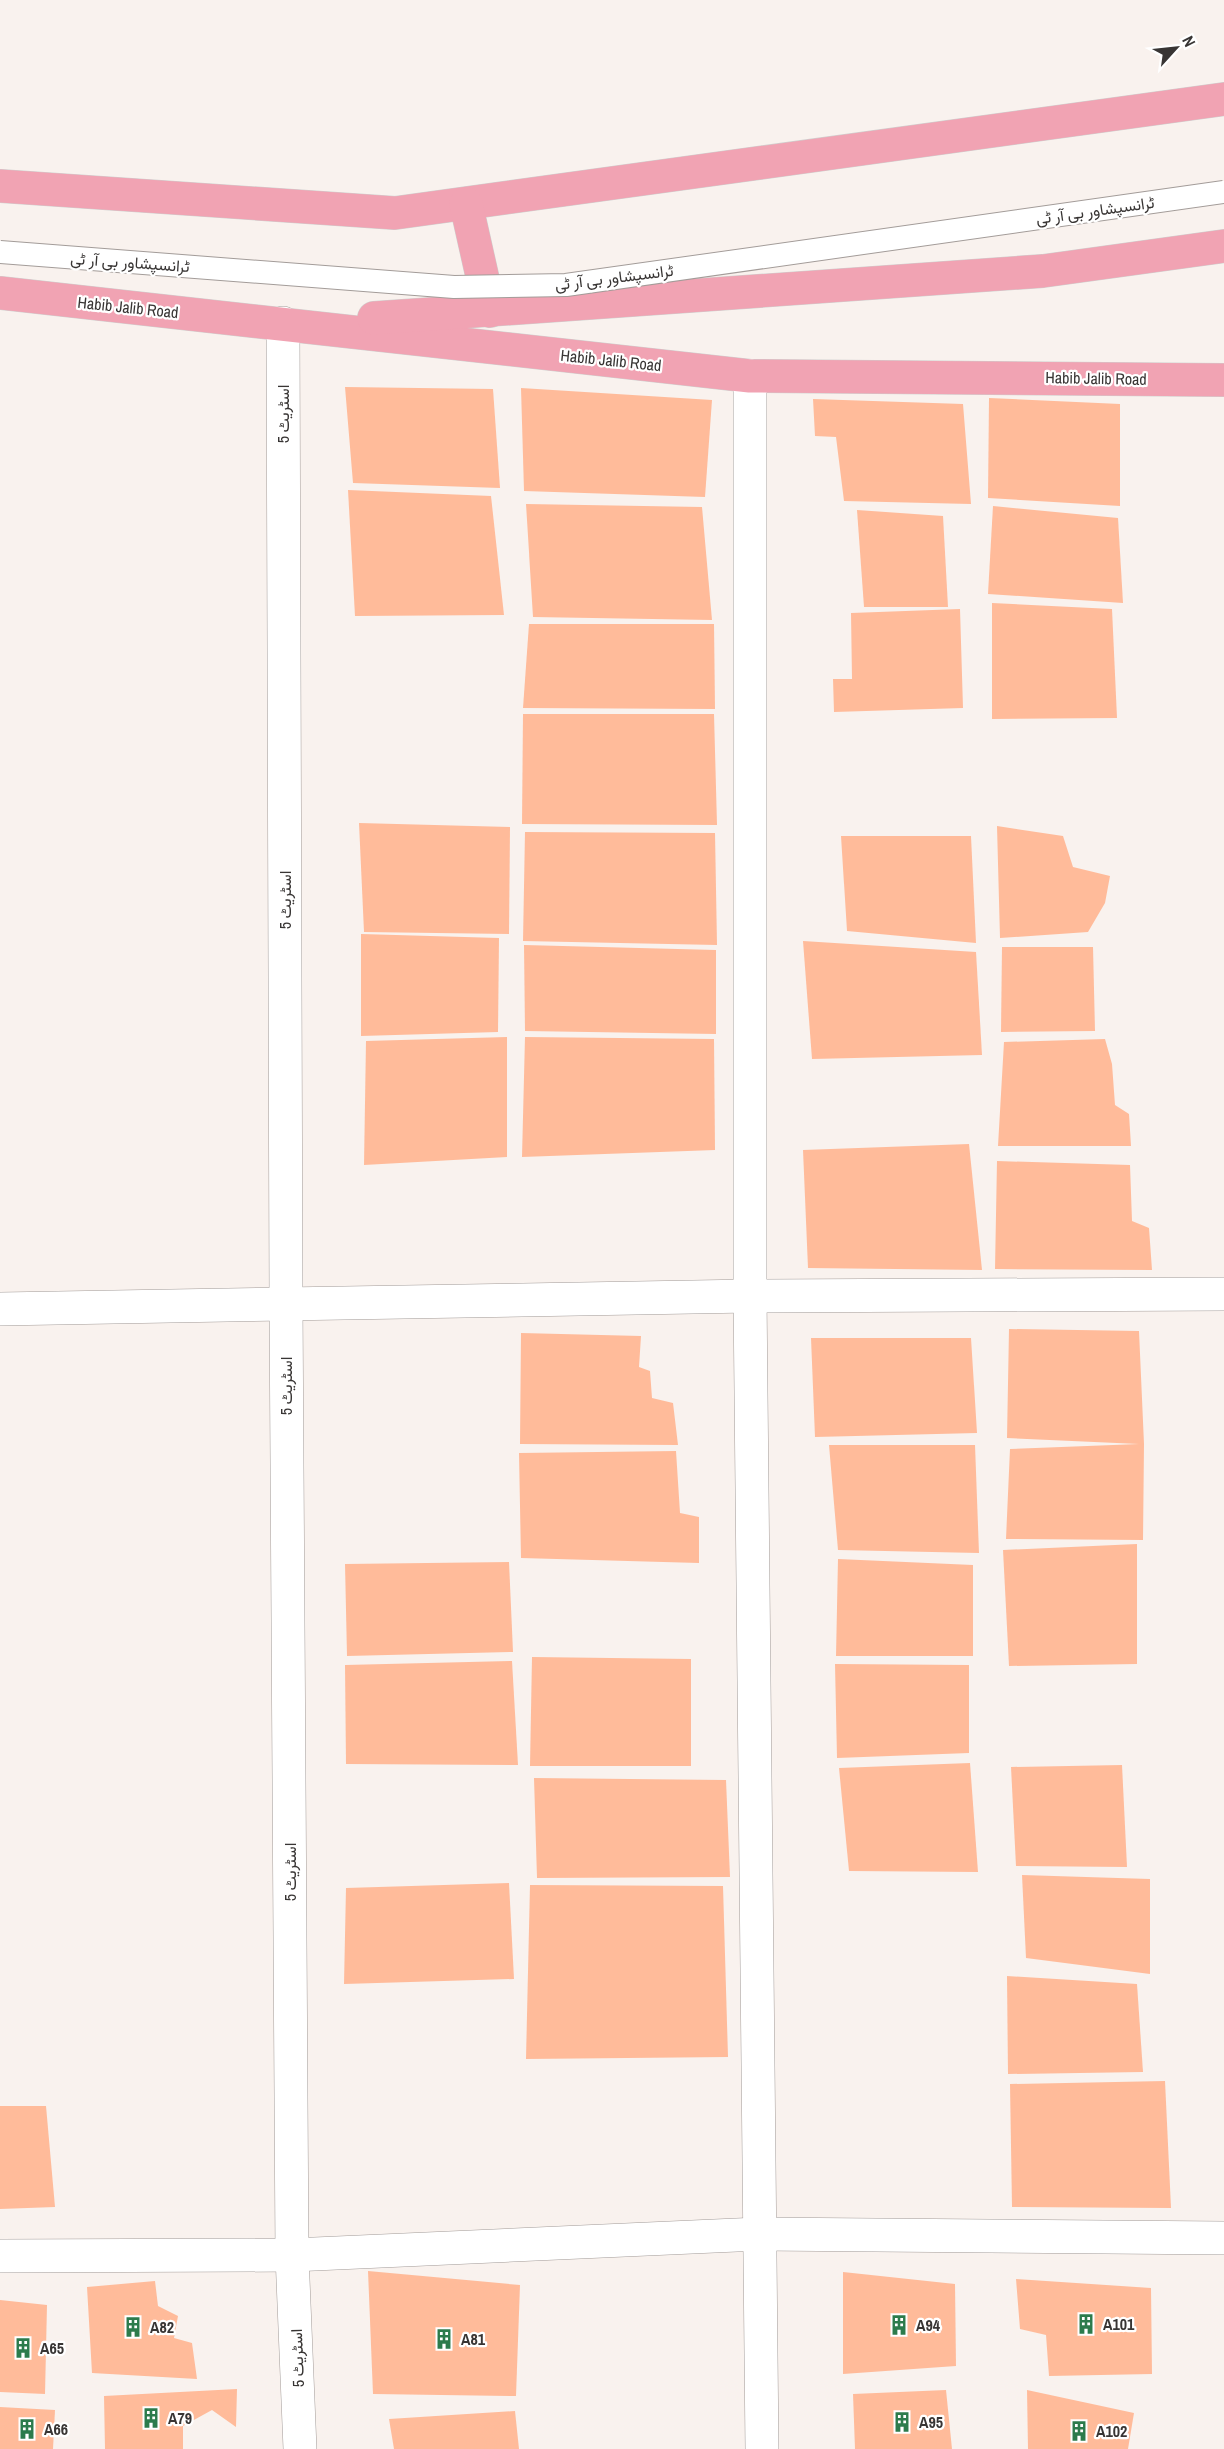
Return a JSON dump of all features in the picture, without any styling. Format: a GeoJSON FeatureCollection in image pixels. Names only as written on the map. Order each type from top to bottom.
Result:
{"type":"FeatureCollection","features":[{"type":"Feature","properties":{"kind":"main road"},"geometry":{"type":"LineString","coordinates":[[0,186],[395,213],[1224,99]]}},
{"type":"Feature","properties":{"kind":"main road"},"geometry":{"type":"LineString","coordinates":[[466,204],[490,311]]}},
{"type":"Feature","properties":{"kind":"main road"},"geometry":{"type":"LineString","coordinates":[[283,323],[490,311],[1043,271],[1224,246]]}},
{"type":"Feature","properties":{"kind":"main road","name":"Habib Jalib Road"},"geometry":{"type":"LineString","coordinates":[[0,293],[750,376],[1224,380]]}},
{"type":"Feature","properties":{"kind":"street","name":"اسٹریٹ 5"},"geometry":{"type":"LineString","coordinates":[[283,323],[292,2255],[300,2449]]}},
{"type":"Feature","properties":{"kind":"street"},"geometry":{"type":"LineString","coordinates":[[750,376],[750,1296],[762,2449]]}},
{"type":"Feature","properties":{"kind":"street"},"geometry":{"type":"LineString","coordinates":[[0,1309],[750,1296],[1224,1294]]}},
{"type":"Feature","properties":{"kind":"street"},"geometry":{"type":"LineString","coordinates":[[0,2256],[292,2255],[759,2234],[1224,2238]]}},
{"type":"Feature","properties":{"kind":"lane","name":"ٹرانسپشاور بی آر ٹی"},"geometry":{"type":"LineString","coordinates":[[0,252],[454,287],[566,285],[1224,192]]}},
{"type":"Feature","properties":{"kind":"building"},"geometry":{"type":"Polygon","coordinates":[[[345,387],[493,389],[500,488],[353,483],[345,387]]]}},
{"type":"Feature","properties":{"kind":"building"},"geometry":{"type":"Polygon","coordinates":[[[521,388],[712,400],[705,497],[524,491],[521,388]]]}},
{"type":"Feature","properties":{"kind":"building"},"geometry":{"type":"Polygon","coordinates":[[[989,398],[1120,404],[1120,506],[988,498],[989,398]]]}},
{"type":"Feature","properties":{"kind":"building"},"geometry":{"type":"Polygon","coordinates":[[[813,399],[963,404],[971,504],[844,501],[836,437],[815,436],[813,399]]]}},
{"type":"Feature","properties":{"kind":"building"},"geometry":{"type":"Polygon","coordinates":[[[348,490],[491,496],[504,615],[355,616],[348,490]]]}},
{"type":"Feature","properties":{"kind":"building"},"geometry":{"type":"Polygon","coordinates":[[[526,504],[702,507],[712,620],[533,617],[526,504]]]}},
{"type":"Feature","properties":{"kind":"building"},"geometry":{"type":"Polygon","coordinates":[[[993,506],[1118,518],[1123,603],[988,594],[993,506]]]}},
{"type":"Feature","properties":{"kind":"building"},"geometry":{"type":"Polygon","coordinates":[[[857,510],[943,516],[948,607],[864,607],[857,510]]]}},
{"type":"Feature","properties":{"kind":"building"},"geometry":{"type":"Polygon","coordinates":[[[992,603],[1112,609],[1117,718],[992,719],[992,603]]]}},
{"type":"Feature","properties":{"kind":"building"},"geometry":{"type":"Polygon","coordinates":[[[960,609],[963,708],[834,712],[833,679],[852,679],[851,613],[960,609]]]}},
{"type":"Feature","properties":{"kind":"building"},"geometry":{"type":"Polygon","coordinates":[[[529,624],[714,624],[715,709],[523,708],[529,624]]]}},
{"type":"Feature","properties":{"kind":"building"},"geometry":{"type":"Polygon","coordinates":[[[523,714],[714,714],[717,825],[522,824],[523,714]]]}},
{"type":"Feature","properties":{"kind":"building"},"geometry":{"type":"Polygon","coordinates":[[[359,823],[510,827],[509,934],[364,932],[359,823]]]}},
{"type":"Feature","properties":{"kind":"building"},"geometry":{"type":"Polygon","coordinates":[[[997,826],[1063,836],[1073,867],[1110,876],[1105,903],[1088,932],[1000,938],[997,826]]]}},
{"type":"Feature","properties":{"kind":"building"},"geometry":{"type":"Polygon","coordinates":[[[525,832],[715,833],[717,945],[523,941],[525,832]]]}},
{"type":"Feature","properties":{"kind":"building"},"geometry":{"type":"Polygon","coordinates":[[[841,836],[971,836],[976,943],[847,931],[841,836]]]}},
{"type":"Feature","properties":{"kind":"building"},"geometry":{"type":"Polygon","coordinates":[[[361,934],[499,938],[498,1032],[361,1036],[361,934]]]}},
{"type":"Feature","properties":{"kind":"building"},"geometry":{"type":"Polygon","coordinates":[[[803,941],[976,952],[982,1055],[812,1059],[803,941]]]}},
{"type":"Feature","properties":{"kind":"building"},"geometry":{"type":"Polygon","coordinates":[[[524,945],[716,950],[716,1034],[525,1031],[524,945]]]}},
{"type":"Feature","properties":{"kind":"building"},"geometry":{"type":"Polygon","coordinates":[[[1002,947],[1093,947],[1095,1031],[1001,1032],[1002,947]]]}},
{"type":"Feature","properties":{"kind":"building"},"geometry":{"type":"Polygon","coordinates":[[[507,1037],[507,1157],[364,1165],[366,1041],[507,1037]]]}},
{"type":"Feature","properties":{"kind":"building"},"geometry":{"type":"Polygon","coordinates":[[[525,1037],[714,1039],[715,1150],[522,1157],[525,1037]]]}},
{"type":"Feature","properties":{"kind":"building"},"geometry":{"type":"Polygon","coordinates":[[[1105,1039],[1112,1064],[1115,1105],[1129,1114],[1131,1146],[998,1146],[1004,1042],[1105,1039]]]}},
{"type":"Feature","properties":{"kind":"building"},"geometry":{"type":"Polygon","coordinates":[[[969,1144],[982,1270],[808,1268],[803,1150],[969,1144]]]}},
{"type":"Feature","properties":{"kind":"building"},"geometry":{"type":"Polygon","coordinates":[[[997,1161],[1130,1165],[1132,1221],[1149,1228],[1152,1270],[995,1269],[997,1161]]]}},
{"type":"Feature","properties":{"kind":"building"},"geometry":{"type":"Polygon","coordinates":[[[1009,1329],[1139,1331],[1144,1444],[1143,1540],[1006,1539],[1010,1449],[1139,1444],[1007,1438],[1009,1329]]]}},
{"type":"Feature","properties":{"kind":"building"},"geometry":{"type":"Polygon","coordinates":[[[521,1333],[641,1336],[639,1367],[650,1371],[652,1398],[673,1403],[678,1445],[520,1444],[521,1333]]]}},
{"type":"Feature","properties":{"kind":"building"},"geometry":{"type":"Polygon","coordinates":[[[811,1338],[971,1338],[977,1433],[815,1437],[811,1338]]]}},
{"type":"Feature","properties":{"kind":"building"},"geometry":{"type":"Polygon","coordinates":[[[829,1445],[975,1445],[979,1553],[838,1550],[829,1445]]]}},
{"type":"Feature","properties":{"kind":"building"},"geometry":{"type":"Polygon","coordinates":[[[676,1451],[680,1513],[699,1517],[699,1563],[521,1558],[519,1453],[676,1451]]]}},
{"type":"Feature","properties":{"kind":"building"},"geometry":{"type":"Polygon","coordinates":[[[1137,1544],[1137,1664],[1009,1666],[1003,1550],[1137,1544]]]}},
{"type":"Feature","properties":{"kind":"building"},"geometry":{"type":"Polygon","coordinates":[[[838,1559],[973,1565],[973,1656],[836,1656],[838,1559]]]}},
{"type":"Feature","properties":{"kind":"building"},"geometry":{"type":"Polygon","coordinates":[[[509,1562],[513,1652],[347,1656],[345,1564],[509,1562]]]}},
{"type":"Feature","properties":{"kind":"building"},"geometry":{"type":"Polygon","coordinates":[[[532,1657],[691,1659],[691,1766],[530,1766],[532,1657]]]}},
{"type":"Feature","properties":{"kind":"building"},"geometry":{"type":"Polygon","coordinates":[[[512,1661],[518,1765],[346,1764],[345,1665],[512,1661]]]}},
{"type":"Feature","properties":{"kind":"building"},"geometry":{"type":"Polygon","coordinates":[[[835,1664],[969,1665],[969,1753],[837,1758],[835,1664]]]}},
{"type":"Feature","properties":{"kind":"building"},"geometry":{"type":"Polygon","coordinates":[[[970,1763],[978,1872],[849,1871],[839,1768],[970,1763]]]}},
{"type":"Feature","properties":{"kind":"building"},"geometry":{"type":"Polygon","coordinates":[[[1122,1765],[1127,1867],[1016,1866],[1011,1767],[1122,1765]]]}},
{"type":"Feature","properties":{"kind":"building"},"geometry":{"type":"Polygon","coordinates":[[[534,1778],[726,1780],[730,1877],[537,1878],[534,1778]]]}},
{"type":"Feature","properties":{"kind":"building"},"geometry":{"type":"Polygon","coordinates":[[[1022,1875],[1150,1879],[1150,1974],[1026,1958],[1022,1875]]]}},
{"type":"Feature","properties":{"kind":"building"},"geometry":{"type":"Polygon","coordinates":[[[509,1883],[514,1979],[344,1984],[346,1888],[509,1883]]]}},
{"type":"Feature","properties":{"kind":"building"},"geometry":{"type":"Polygon","coordinates":[[[530,1885],[723,1886],[728,2057],[526,2059],[530,1885]]]}},
{"type":"Feature","properties":{"kind":"building"},"geometry":{"type":"Polygon","coordinates":[[[1007,1976],[1137,1984],[1143,2072],[1008,2074],[1007,1976]]]}},
{"type":"Feature","properties":{"kind":"building"},"geometry":{"type":"Polygon","coordinates":[[[1165,2081],[1171,2208],[1012,2207],[1010,2084],[1165,2081]]]}},
{"type":"Feature","properties":{"kind":"building"},"geometry":{"type":"Polygon","coordinates":[[[0,2106],[46,2106],[55,2207],[0,2209],[0,2106]]]}},
{"type":"Feature","properties":{"kind":"building","name":"A81"},"geometry":{"type":"Polygon","coordinates":[[[368,2271],[520,2285],[516,2396],[373,2394],[368,2271]]]}},
{"type":"Feature","properties":{"kind":"building","name":"A94"},"geometry":{"type":"Polygon","coordinates":[[[843,2272],[955,2284],[956,2366],[843,2374],[843,2272]]]}},
{"type":"Feature","properties":{"kind":"building","name":"A101"},"geometry":{"type":"Polygon","coordinates":[[[1016,2279],[1151,2288],[1152,2374],[1049,2376],[1046,2335],[1020,2329],[1016,2279]]]}},
{"type":"Feature","properties":{"kind":"building","name":"A82"},"geometry":{"type":"Polygon","coordinates":[[[155,2281],[158,2306],[178,2316],[174,2338],[192,2343],[197,2379],[92,2373],[87,2287],[155,2281]]]}},
{"type":"Feature","properties":{"kind":"building","name":"A65"},"geometry":{"type":"Polygon","coordinates":[[[0,2300],[47,2305],[45,2394],[0,2392],[0,2300]]]}},
{"type":"Feature","properties":{"kind":"building","name":"A79"},"geometry":{"type":"Polygon","coordinates":[[[237,2389],[236,2427],[212,2410],[183,2426],[183,2449],[105,2449],[104,2396],[237,2389]]]}},
{"type":"Feature","properties":{"kind":"building","name":"A95"},"geometry":{"type":"Polygon","coordinates":[[[946,2390],[952,2449],[855,2449],[853,2394],[946,2390]]]}},
{"type":"Feature","properties":{"kind":"building","name":"A102"},"geometry":{"type":"Polygon","coordinates":[[[1027,2390],[1134,2413],[1128,2449],[1028,2449],[1027,2390]]]}},
{"type":"Feature","properties":{"kind":"building","name":"A66"},"geometry":{"type":"Polygon","coordinates":[[[0,2407],[55,2410],[53,2449],[0,2449],[0,2407]]]}},
{"type":"Feature","properties":{"kind":"building"},"geometry":{"type":"Polygon","coordinates":[[[515,2411],[519,2449],[394,2449],[389,2419],[515,2411]]]}},
{"type":"Feature","properties":{"kind":"place","name":"A101"},"geometry":{"type":"Point","coordinates":[1086,2324]}},
{"type":"Feature","properties":{"kind":"place","name":"A94"},"geometry":{"type":"Point","coordinates":[899,2325]}},
{"type":"Feature","properties":{"kind":"place","name":"A82"},"geometry":{"type":"Point","coordinates":[133,2327]}},
{"type":"Feature","properties":{"kind":"place","name":"A81"},"geometry":{"type":"Point","coordinates":[444,2339]}},
{"type":"Feature","properties":{"kind":"place","name":"A65"},"geometry":{"type":"Point","coordinates":[23,2348]}},
{"type":"Feature","properties":{"kind":"place","name":"A79"},"geometry":{"type":"Point","coordinates":[151,2418]}},
{"type":"Feature","properties":{"kind":"place","name":"A95"},"geometry":{"type":"Point","coordinates":[902,2422]}},
{"type":"Feature","properties":{"kind":"place","name":"A66"},"geometry":{"type":"Point","coordinates":[27,2429]}},
{"type":"Feature","properties":{"kind":"place","name":"A102"},"geometry":{"type":"Point","coordinates":[1079,2431]}}]}
